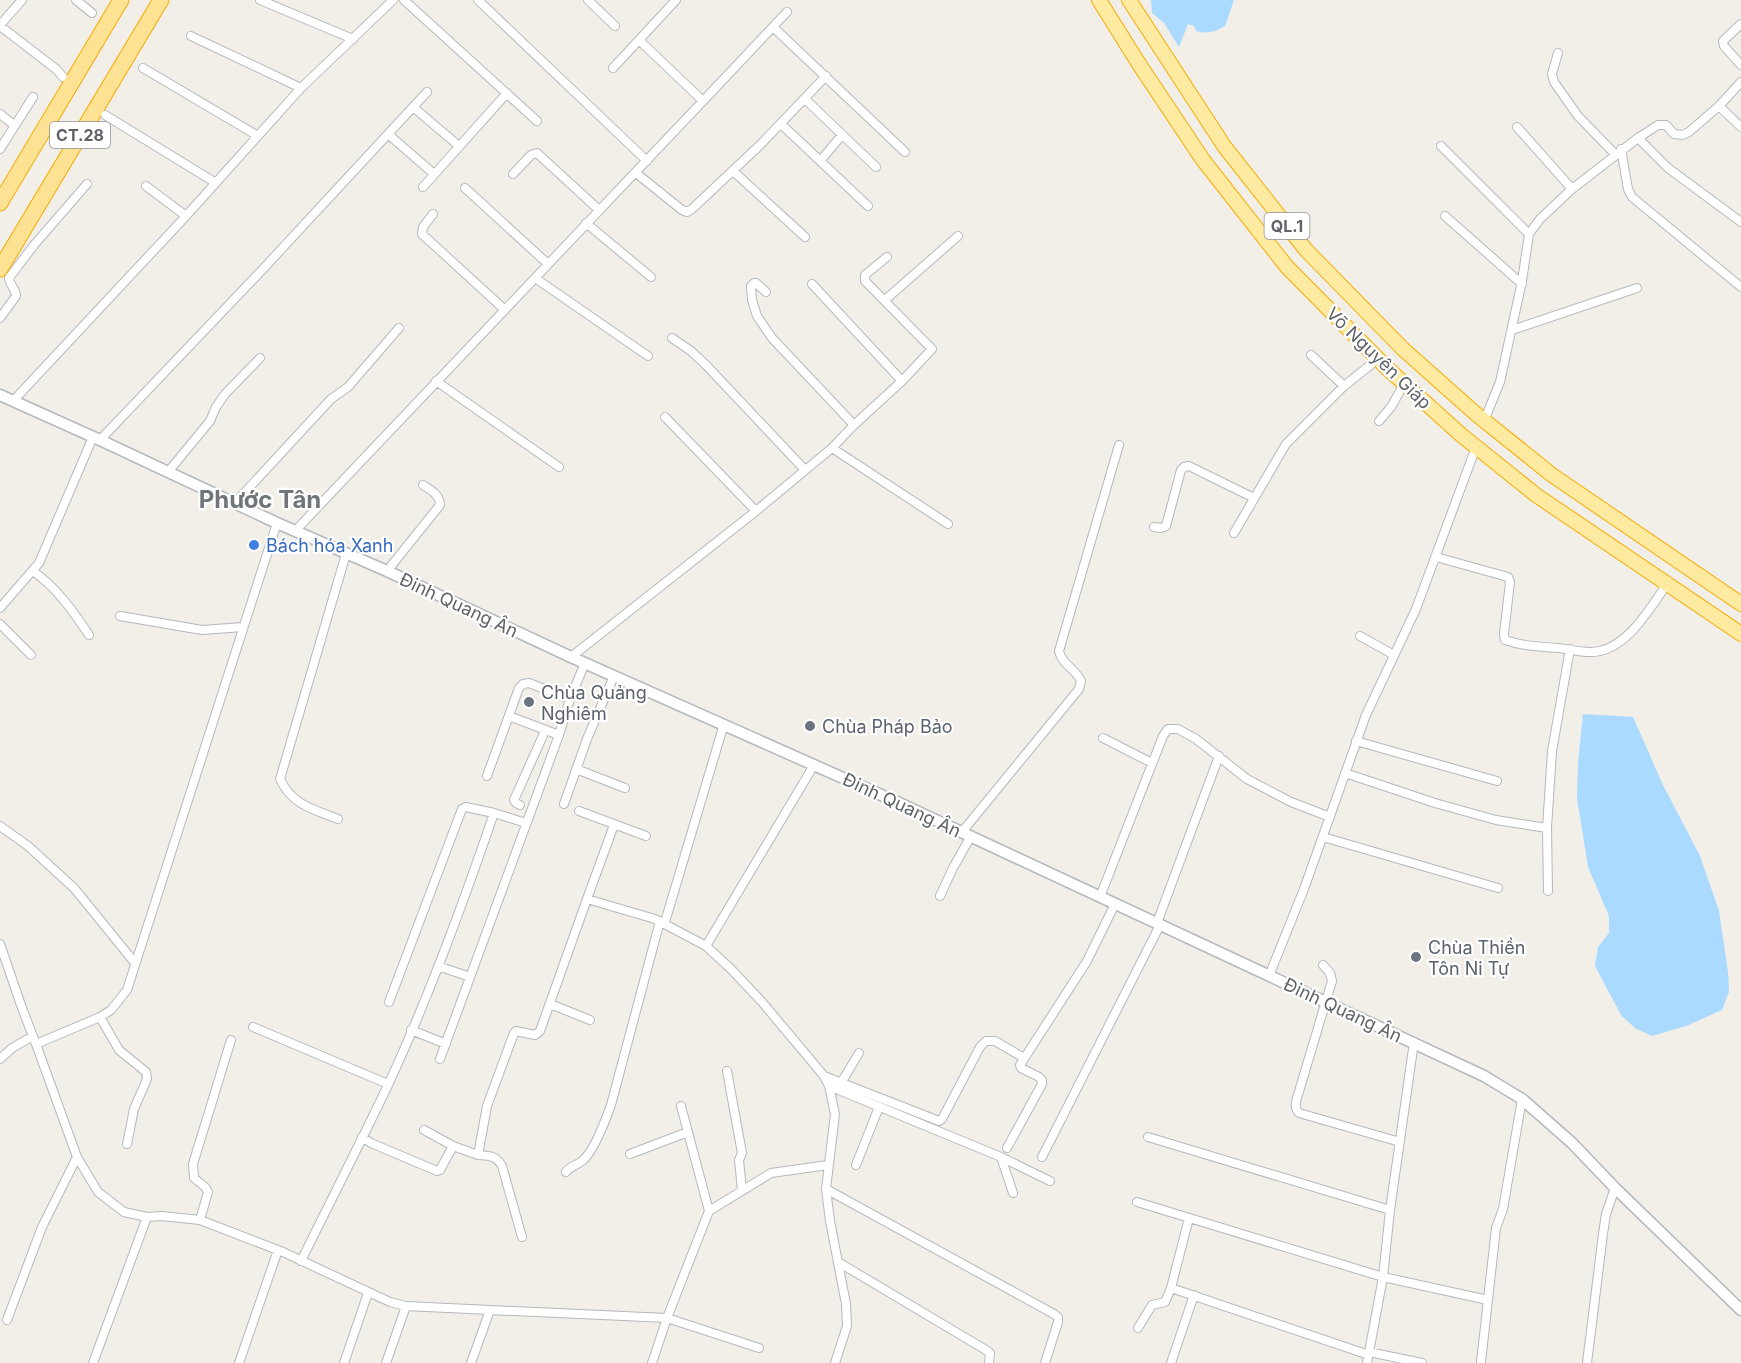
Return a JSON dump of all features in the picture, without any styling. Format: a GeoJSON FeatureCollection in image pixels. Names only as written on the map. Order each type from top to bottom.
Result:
{"type":"FeatureCollection","features":[{"type":"Feature","properties":{"kind":"highway","name":"CT.28"},"geometry":{"type":"LineString","coordinates":[[0,203],[121,0]]}},
{"type":"Feature","properties":{"kind":"highway","name":"CT.28"},"geometry":{"type":"LineString","coordinates":[[0,269],[160,0]]}},
{"type":"Feature","properties":{"kind":"highway","name":"Võ Nguyên Giáp"},"geometry":{"type":"LineString","coordinates":[[1099,0],[1203,160],[1287,267],[1378,359],[1476,447],[1536,495],[1741,634]]}},
{"type":"Feature","properties":{"kind":"highway","name":"Võ Nguyên Giáp"},"geometry":{"type":"LineString","coordinates":[[1129,0],[1224,146],[1306,250],[1404,349],[1484,421],[1552,475],[1741,604]]}},
{"type":"Feature","properties":{"kind":"street"},"geometry":{"type":"LineString","coordinates":[[22,0],[0,25],[63,77]]}},
{"type":"Feature","properties":{"kind":"street"},"geometry":{"type":"LineString","coordinates":[[76,0],[92,13]]}},
{"type":"Feature","properties":{"kind":"street"},"geometry":{"type":"LineString","coordinates":[[260,0],[352,39]]}},
{"type":"Feature","properties":{"kind":"street"},"geometry":{"type":"LineString","coordinates":[[14,400],[186,216],[301,88],[393,0]]}},
{"type":"Feature","properties":{"kind":"street"},"geometry":{"type":"LineString","coordinates":[[404,0],[537,121]]}},
{"type":"Feature","properties":{"kind":"street"},"geometry":{"type":"LineString","coordinates":[[478,0],[647,161]]}},
{"type":"Feature","properties":{"kind":"street"},"geometry":{"type":"LineString","coordinates":[[588,0],[615,26]]}},
{"type":"Feature","properties":{"kind":"street"},"geometry":{"type":"LineString","coordinates":[[613,68],[676,0]]}},
{"type":"Feature","properties":{"kind":"street"},"geometry":{"type":"LineString","coordinates":[[295,531],[787,12]]}},
{"type":"Feature","properties":{"kind":"street"},"geometry":{"type":"LineString","coordinates":[[1741,24],[1723,42],[1741,65]]}},
{"type":"Feature","properties":{"kind":"street"},"geometry":{"type":"LineString","coordinates":[[773,27],[905,152]]}},
{"type":"Feature","properties":{"kind":"street"},"geometry":{"type":"LineString","coordinates":[[191,36],[301,88]]}},
{"type":"Feature","properties":{"kind":"street"},"geometry":{"type":"LineString","coordinates":[[639,40],[703,101]]}},
{"type":"Feature","properties":{"kind":"street"},"geometry":{"type":"LineString","coordinates":[[1558,53],[1552,74],[1554,82],[1578,116],[1618,152],[1632,197],[1741,287]]}},
{"type":"Feature","properties":{"kind":"street"},"geometry":{"type":"LineString","coordinates":[[143,68],[258,136]]}},
{"type":"Feature","properties":{"kind":"street"},"geometry":{"type":"LineString","coordinates":[[636,173],[687,212],[733,171],[826,76]]}},
{"type":"Feature","properties":{"kind":"street"},"geometry":{"type":"LineString","coordinates":[[1484,421],[1500,382],[1522,284],[1529,234],[1540,219],[1572,189],[1618,152],[1658,125],[1666,125],[1674,134],[1682,135],[1689,132],[1719,106],[1741,82]]}},
{"type":"Feature","properties":{"kind":"street"},"geometry":{"type":"LineString","coordinates":[[0,608],[33,571],[47,548],[97,438],[262,270],[427,92]]}},
{"type":"Feature","properties":{"kind":"street"},"geometry":{"type":"LineString","coordinates":[[423,187],[507,93]]}},
{"type":"Feature","properties":{"kind":"street"},"geometry":{"type":"LineString","coordinates":[[0,149],[33,97]]}},
{"type":"Feature","properties":{"kind":"street"},"geometry":{"type":"LineString","coordinates":[[805,99],[876,167]]}},
{"type":"Feature","properties":{"kind":"street"},"geometry":{"type":"LineString","coordinates":[[1719,106],[1741,127]]}},
{"type":"Feature","properties":{"kind":"street"},"geometry":{"type":"LineString","coordinates":[[413,107],[459,146]]}},
{"type":"Feature","properties":{"kind":"street"},"geometry":{"type":"LineString","coordinates":[[0,114],[14,125]]}},
{"type":"Feature","properties":{"kind":"street"},"geometry":{"type":"LineString","coordinates":[[105,115],[216,183]]}},
{"type":"Feature","properties":{"kind":"street"},"geometry":{"type":"LineString","coordinates":[[781,124],[868,206]]}},
{"type":"Feature","properties":{"kind":"street"},"geometry":{"type":"LineString","coordinates":[[1517,127],[1572,189]]}},
{"type":"Feature","properties":{"kind":"street"},"geometry":{"type":"LineString","coordinates":[[388,134],[434,174]]}},
{"type":"Feature","properties":{"kind":"street"},"geometry":{"type":"LineString","coordinates":[[820,160],[842,135]]}},
{"type":"Feature","properties":{"kind":"street"},"geometry":{"type":"LineString","coordinates":[[1638,138],[1668,168],[1741,222]]}},
{"type":"Feature","properties":{"kind":"street"},"geometry":{"type":"LineString","coordinates":[[1441,146],[1529,234]]}},
{"type":"Feature","properties":{"kind":"street"},"geometry":{"type":"LineString","coordinates":[[513,174],[531,155],[537,153],[599,210]]}},
{"type":"Feature","properties":{"kind":"street"},"geometry":{"type":"LineString","coordinates":[[733,171],[804,237]]}},
{"type":"Feature","properties":{"kind":"street"},"geometry":{"type":"LineString","coordinates":[[0,318],[16,292],[9,278],[34,245],[87,184]]}},
{"type":"Feature","properties":{"kind":"street"},"geometry":{"type":"LineString","coordinates":[[146,186],[186,216]]}},
{"type":"Feature","properties":{"kind":"street"},"geometry":{"type":"LineString","coordinates":[[465,188],[548,264]]}},
{"type":"Feature","properties":{"kind":"street"},"geometry":{"type":"LineString","coordinates":[[433,214],[423,227],[422,234],[505,310]]}},
{"type":"Feature","properties":{"kind":"street"},"geometry":{"type":"LineString","coordinates":[[1445,216],[1522,284]]}},
{"type":"Feature","properties":{"kind":"street"},"geometry":{"type":"LineString","coordinates":[[586,224],[651,277]]}},
{"type":"Feature","properties":{"kind":"street"},"geometry":{"type":"LineString","coordinates":[[885,300],[958,236]]}},
{"type":"Feature","properties":{"kind":"street"},"geometry":{"type":"LineString","coordinates":[[571,657],[832,448],[932,349],[864,278],[886,257]]}},
{"type":"Feature","properties":{"kind":"street"},"geometry":{"type":"LineString","coordinates":[[535,278],[648,356]]}},
{"type":"Feature","properties":{"kind":"street"},"geometry":{"type":"LineString","coordinates":[[766,292],[756,283],[752,284],[750,289],[757,316],[772,338],[854,425]]}},
{"type":"Feature","properties":{"kind":"street"},"geometry":{"type":"LineString","coordinates":[[812,284],[902,381]]}},
{"type":"Feature","properties":{"kind":"street"},"geometry":{"type":"LineString","coordinates":[[1512,330],[1637,288]]}},
{"type":"Feature","properties":{"kind":"street"},"geometry":{"type":"LineString","coordinates":[[235,503],[331,399],[353,381],[399,328]]}},
{"type":"Feature","properties":{"kind":"street"},"geometry":{"type":"LineString","coordinates":[[672,338],[706,364],[805,470]]}},
{"type":"Feature","properties":{"kind":"street"},"geometry":{"type":"LineString","coordinates":[[1311,355],[1344,386]]}},
{"type":"Feature","properties":{"kind":"street"},"geometry":{"type":"LineString","coordinates":[[168,472],[210,421],[220,400],[260,358]]}},
{"type":"Feature","properties":{"kind":"street"},"geometry":{"type":"LineString","coordinates":[[1234,533],[1286,444],[1344,386],[1378,359]]}},
{"type":"Feature","properties":{"kind":"street"},"geometry":{"type":"LineString","coordinates":[[436,381],[559,467]]}},
{"type":"Feature","properties":{"kind":"street"},"geometry":{"type":"LineString","coordinates":[[1379,422],[1404,384]]}},
{"type":"Feature","properties":{"kind":"street","name":"Đinh Quang Ân"},"geometry":{"type":"LineString","coordinates":[[0,395],[571,657],[966,834],[1484,1076],[1522,1099],[1572,1143],[1741,1310]]}},
{"type":"Feature","properties":{"kind":"street"},"geometry":{"type":"LineString","coordinates":[[665,417],[756,511]]}},
{"type":"Feature","properties":{"kind":"street"},"geometry":{"type":"LineString","coordinates":[[940,896],[966,834],[1079,689],[1082,681],[1078,672],[1063,661],[1059,651],[1119,445]]}},
{"type":"Feature","properties":{"kind":"street"},"geometry":{"type":"LineString","coordinates":[[1269,976],[1304,889],[1366,715],[1416,609],[1476,447]]}},
{"type":"Feature","properties":{"kind":"street"},"geometry":{"type":"LineString","coordinates":[[832,448],[948,524]]}},
{"type":"Feature","properties":{"kind":"street"},"geometry":{"type":"LineString","coordinates":[[1154,527],[1166,526],[1181,470],[1184,467],[1189,466],[1254,498]]}},
{"type":"Feature","properties":{"kind":"street"},"geometry":{"type":"LineString","coordinates":[[387,571],[440,505],[438,495],[423,484]]}},
{"type":"Feature","properties":{"kind":"street"},"geometry":{"type":"LineString","coordinates":[[0,1059],[12,1048],[100,1017],[111,1010],[127,990],[277,523]]}},
{"type":"Feature","properties":{"kind":"street"},"geometry":{"type":"LineString","coordinates":[[338,819],[298,802],[286,791],[280,779],[346,554]]}},
{"type":"Feature","properties":{"kind":"street"},"geometry":{"type":"LineString","coordinates":[[1436,556],[1508,576],[1510,582],[1505,640],[1532,646],[1584,652],[1601,651],[1619,643],[1642,620],[1667,584]]}},
{"type":"Feature","properties":{"kind":"street"},"geometry":{"type":"LineString","coordinates":[[33,571],[59,593],[89,635]]}},
{"type":"Feature","properties":{"kind":"street"},"geometry":{"type":"LineString","coordinates":[[120,616],[202,630],[243,627]]}},
{"type":"Feature","properties":{"kind":"street"},"geometry":{"type":"LineString","coordinates":[[0,624],[32,655]]}},
{"type":"Feature","properties":{"kind":"street"},"geometry":{"type":"LineString","coordinates":[[1360,636],[1394,655]]}},
{"type":"Feature","properties":{"kind":"street"},"geometry":{"type":"LineString","coordinates":[[1548,891],[1547,828],[1552,751],[1570,649]]}},
{"type":"Feature","properties":{"kind":"street"},"geometry":{"type":"LineString","coordinates":[[440,1059],[585,663]]}},
{"type":"Feature","properties":{"kind":"street"},"geometry":{"type":"LineString","coordinates":[[564,804],[587,739],[614,676]]}},
{"type":"Feature","properties":{"kind":"street"},"geometry":{"type":"LineString","coordinates":[[487,776],[519,688],[523,684],[529,683],[570,699]]}},
{"type":"Feature","properties":{"kind":"street"},"geometry":{"type":"LineString","coordinates":[[509,716],[559,735]]}},
{"type":"Feature","properties":{"kind":"street"},"geometry":{"type":"LineString","coordinates":[[566,1172],[588,1155],[604,1125],[662,921],[724,724]]}},
{"type":"Feature","properties":{"kind":"street"},"geometry":{"type":"LineString","coordinates":[[1100,897],[1152,763],[1168,729],[1178,729],[1196,739],[1247,779],[1291,802],[1330,817]]}},
{"type":"Feature","properties":{"kind":"street"},"geometry":{"type":"LineString","coordinates":[[520,804],[514,800],[545,731]]}},
{"type":"Feature","properties":{"kind":"street"},"geometry":{"type":"LineString","coordinates":[[1103,738],[1152,763]]}},
{"type":"Feature","properties":{"kind":"street"},"geometry":{"type":"LineString","coordinates":[[1356,741],[1497,781]]}},
{"type":"Feature","properties":{"kind":"street"},"geometry":{"type":"LineString","coordinates":[[1042,1157],[1159,924],[1218,756]]}},
{"type":"Feature","properties":{"kind":"street"},"geometry":{"type":"LineString","coordinates":[[706,946],[814,765]]}},
{"type":"Feature","properties":{"kind":"street"},"geometry":{"type":"LineString","coordinates":[[576,769],[625,788]]}},
{"type":"Feature","properties":{"kind":"street"},"geometry":{"type":"LineString","coordinates":[[1345,773],[1496,820],[1547,828]]}},
{"type":"Feature","properties":{"kind":"street"},"geometry":{"type":"LineString","coordinates":[[389,1002],[459,812],[466,807],[526,823]]}},
{"type":"Feature","properties":{"kind":"street"},"geometry":{"type":"LineString","coordinates":[[579,811],[646,836]]}},
{"type":"Feature","properties":{"kind":"street"},"geometry":{"type":"LineString","coordinates":[[301,1260],[388,1084],[438,966],[494,813]]}},
{"type":"Feature","properties":{"kind":"street"},"geometry":{"type":"LineString","coordinates":[[478,1155],[487,1106],[514,1033],[520,1031],[538,1034],[540,1031],[614,825]]}},
{"type":"Feature","properties":{"kind":"street"},"geometry":{"type":"LineString","coordinates":[[0,826],[27,846],[74,888],[135,963]]}},
{"type":"Feature","properties":{"kind":"street"},"geometry":{"type":"LineString","coordinates":[[1323,837],[1498,888]]}},
{"type":"Feature","properties":{"kind":"street"},"geometry":{"type":"LineString","coordinates":[[587,899],[662,921],[706,946],[732,969],[762,1002],[824,1076],[829,1086],[835,1114],[826,1189],[848,1326],[835,1363]]}},
{"type":"Feature","properties":{"kind":"street"},"geometry":{"type":"LineString","coordinates":[[1007,1148],[1042,1084],[1039,1077],[1020,1067],[1087,960],[1115,904]]}},
{"type":"Feature","properties":{"kind":"street"},"geometry":{"type":"LineString","coordinates":[[0,944],[3,961],[78,1156],[99,1192],[124,1212],[147,1217],[162,1216],[200,1220],[278,1250],[368,1293],[406,1306],[667,1318],[759,1348]]}},
{"type":"Feature","properties":{"kind":"street"},"geometry":{"type":"LineString","coordinates":[[1323,965],[1332,978],[1295,1106],[1296,1110],[1299,1113],[1400,1142]]}},
{"type":"Feature","properties":{"kind":"street"},"geometry":{"type":"LineString","coordinates":[[438,966],[470,977]]}},
{"type":"Feature","properties":{"kind":"street"},"geometry":{"type":"LineString","coordinates":[[550,1004],[590,1020]]}},
{"type":"Feature","properties":{"kind":"street"},"geometry":{"type":"LineString","coordinates":[[100,1017],[119,1050],[146,1072],[147,1079],[134,1109],[127,1144]]}},
{"type":"Feature","properties":{"kind":"street"},"geometry":{"type":"LineString","coordinates":[[252,1027],[388,1084]]}},
{"type":"Feature","properties":{"kind":"street"},"geometry":{"type":"LineString","coordinates":[[411,1030],[446,1044]]}},
{"type":"Feature","properties":{"kind":"street"},"geometry":{"type":"LineString","coordinates":[[200,1220],[208,1192],[194,1178],[193,1164],[231,1040]]}},
{"type":"Feature","properties":{"kind":"street"},"geometry":{"type":"LineString","coordinates":[[824,1076],[939,1121],[980,1047],[986,1041],[995,1041],[1024,1058]]}},
{"type":"Feature","properties":{"kind":"street"},"geometry":{"type":"LineString","coordinates":[[1368,1357],[1383,1277],[1390,1210],[1414,1042]]}},
{"type":"Feature","properties":{"kind":"street"},"geometry":{"type":"LineString","coordinates":[[841,1083],[859,1053]]}},
{"type":"Feature","properties":{"kind":"street"},"geometry":{"type":"LineString","coordinates":[[727,1071],[742,1153],[739,1160],[742,1190]]}},
{"type":"Feature","properties":{"kind":"street"},"geometry":{"type":"LineString","coordinates":[[829,1086],[1001,1157],[1050,1181]]}},
{"type":"Feature","properties":{"kind":"street"},"geometry":{"type":"LineString","coordinates":[[1481,1362],[1496,1228],[1503,1209],[1522,1099]]}},
{"type":"Feature","properties":{"kind":"street"},"geometry":{"type":"LineString","coordinates":[[681,1106],[709,1211]]}},
{"type":"Feature","properties":{"kind":"street"},"geometry":{"type":"LineString","coordinates":[[856,1165],[879,1107]]}},
{"type":"Feature","properties":{"kind":"street"},"geometry":{"type":"LineString","coordinates":[[424,1130],[453,1146],[498,1159],[522,1237]]}},
{"type":"Feature","properties":{"kind":"street"},"geometry":{"type":"LineString","coordinates":[[630,1154],[688,1132]]}},
{"type":"Feature","properties":{"kind":"street"},"geometry":{"type":"LineString","coordinates":[[362,1137],[437,1171],[440,1170],[453,1146]]}},
{"type":"Feature","properties":{"kind":"street"},"geometry":{"type":"LineString","coordinates":[[1148,1137],[1390,1210]]}},
{"type":"Feature","properties":{"kind":"street"},"geometry":{"type":"LineString","coordinates":[[7,1320],[42,1227],[78,1156]]}},
{"type":"Feature","properties":{"kind":"street"},"geometry":{"type":"LineString","coordinates":[[1001,1157],[1013,1193]]}},
{"type":"Feature","properties":{"kind":"street"},"geometry":{"type":"LineString","coordinates":[[652,1363],[709,1211],[771,1173],[828,1164]]}},
{"type":"Feature","properties":{"kind":"street"},"geometry":{"type":"LineString","coordinates":[[1587,1363],[1602,1234],[1615,1188]]}},
{"type":"Feature","properties":{"kind":"street"},"geometry":{"type":"LineString","coordinates":[[826,1189],[1058,1317],[1045,1363]]}},
{"type":"Feature","properties":{"kind":"street"},"geometry":{"type":"LineString","coordinates":[[1137,1202],[1383,1277],[1488,1300]]}},
{"type":"Feature","properties":{"kind":"street"},"geometry":{"type":"LineString","coordinates":[[93,1363],[147,1217]]}},
{"type":"Feature","properties":{"kind":"street"},"geometry":{"type":"LineString","coordinates":[[1138,1328],[1152,1305],[1165,1302],[1171,1288],[1188,1218]]}},
{"type":"Feature","properties":{"kind":"street"},"geometry":{"type":"LineString","coordinates":[[239,1363],[278,1250]]}},
{"type":"Feature","properties":{"kind":"street"},"geometry":{"type":"LineString","coordinates":[[838,1262],[986,1350],[990,1353],[988,1363]]}},
{"type":"Feature","properties":{"kind":"street"},"geometry":{"type":"LineString","coordinates":[[1171,1288],[1368,1357],[1422,1363]]}},
{"type":"Feature","properties":{"kind":"street"},"geometry":{"type":"LineString","coordinates":[[345,1363],[368,1293]]}},
{"type":"Feature","properties":{"kind":"street"},"geometry":{"type":"LineString","coordinates":[[1171,1363],[1194,1295]]}},
{"type":"Feature","properties":{"kind":"street"},"geometry":{"type":"LineString","coordinates":[[386,1363],[406,1306]]}},
{"type":"Feature","properties":{"kind":"street"},"geometry":{"type":"LineString","coordinates":[[471,1363],[490,1310]]}},
{"type":"Feature","properties":{"kind":"water"},"geometry":{"type":"Polygon","coordinates":[[[1151,0],[1234,0],[1225,26],[1204,32],[1196,31],[1194,26],[1188,24],[1179,47],[1164,23],[1152,13],[1151,0]]]}},
{"type":"Feature","properties":{"kind":"water"},"geometry":{"type":"Polygon","coordinates":[[[1583,714],[1633,717],[1663,785],[1700,856],[1719,911],[1729,992],[1722,1010],[1686,1026],[1652,1036],[1635,1028],[1621,1015],[1595,966],[1598,947],[1609,933],[1609,916],[1588,867],[1577,798],[1583,714]]]}},
{"type":"Feature","properties":{"kind":"place","name":"Bách hóa Xanh"},"geometry":{"type":"Point","coordinates":[254,545]}},
{"type":"Feature","properties":{"kind":"place","name":"Chùa Quảng Nghiêm"},"geometry":{"type":"Point","coordinates":[529,702]}},
{"type":"Feature","properties":{"kind":"place","name":"Chùa Pháp Bảo"},"geometry":{"type":"Point","coordinates":[810,726]}},
{"type":"Feature","properties":{"kind":"place","name":"Chùa Thiền Tôn Ni Tự"},"geometry":{"type":"Point","coordinates":[1416,957]}},
{"type":"Feature","properties":{"kind":"district","name":"Phước Tân"},"geometry":{"type":"Point","coordinates":[260,499]}}]}
